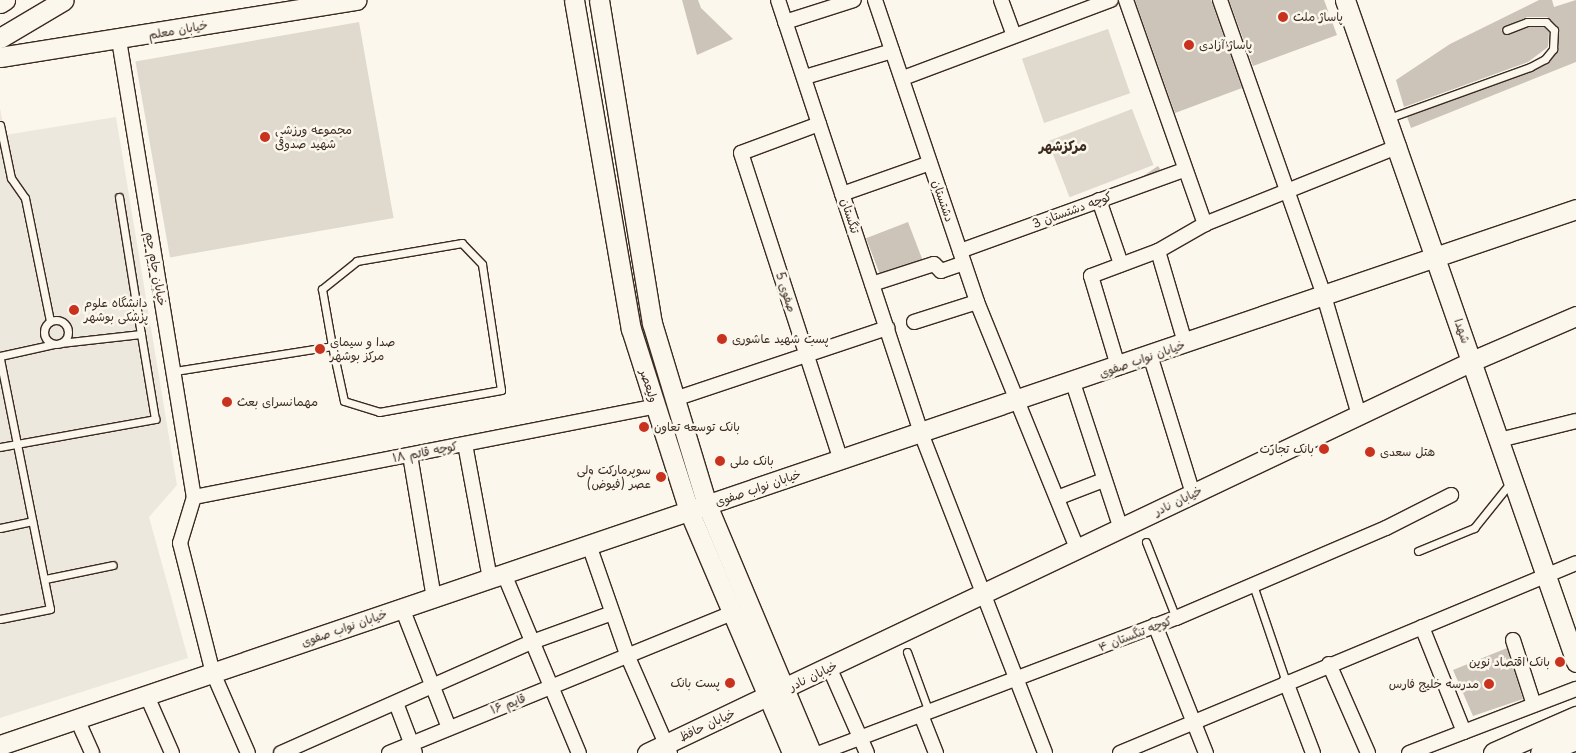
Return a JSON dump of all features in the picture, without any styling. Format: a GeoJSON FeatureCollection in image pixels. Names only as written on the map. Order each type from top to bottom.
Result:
{"type":"FeatureCollection","features":[{"type":"Feature","properties":{"kind":"main road"},"geometry":{"type":"LineString","coordinates":[[1494,753],[1576,717]]}},
{"type":"Feature","properties":{"kind":"main road"},"geometry":{"type":"LineString","coordinates":[[1541,753],[1576,739]]}},
{"type":"Feature","properties":{"kind":"street"},"geometry":{"type":"LineString","coordinates":[[0,3],[5,0]]}},
{"type":"Feature","properties":{"kind":"street"},"geometry":{"type":"LineString","coordinates":[[0,38],[64,0]]}},
{"type":"Feature","properties":{"kind":"street","name":"خیابان معلم"},"geometry":{"type":"LineString","coordinates":[[0,57],[119,40],[356,0]]}},
{"type":"Feature","properties":{"kind":"street","name":"ولیعصر"},"geometry":{"type":"LineString","coordinates":[[574,0],[631,329],[656,406],[774,694],[792,753]]}},
{"type":"Feature","properties":{"kind":"street","name":"ولیعصر"},"geometry":{"type":"LineString","coordinates":[[599,0],[652,323],[675,399],[698,508],[730,614],[774,694],[811,753]]}},
{"type":"Feature","properties":{"kind":"street","name":"تنگستان"},"geometry":{"type":"LineString","coordinates":[[778,0],[922,433],[981,596],[1016,677],[1045,753]]}},
{"type":"Feature","properties":{"kind":"street"},"geometry":{"type":"LineString","coordinates":[[785,22],[854,0]]}},
{"type":"Feature","properties":{"kind":"street","name":"دشتستان"},"geometry":{"type":"LineString","coordinates":[[875,0],[903,78],[977,302],[1018,399],[1078,551]]}},
{"type":"Feature","properties":{"kind":"street"},"geometry":{"type":"LineString","coordinates":[[1001,0],[1014,35]]}},
{"type":"Feature","properties":{"kind":"street"},"geometry":{"type":"LineString","coordinates":[[903,78],[1111,0]]}},
{"type":"Feature","properties":{"kind":"street"},"geometry":{"type":"LineString","coordinates":[[1126,0],[1184,170],[1205,224]]}},
{"type":"Feature","properties":{"kind":"street"},"geometry":{"type":"LineString","coordinates":[[1220,0],[1324,296],[1359,415]]}},
{"type":"Feature","properties":{"kind":"street","name":"شهدا"},"geometry":{"type":"LineString","coordinates":[[1345,0],[1399,146],[1576,662]]}},
{"type":"Feature","properties":{"kind":"street","name":"خیابان جام جم"},"geometry":{"type":"LineString","coordinates":[[119,40],[175,372],[194,498]]}},
{"type":"Feature","properties":{"kind":"street"},"geometry":{"type":"LineString","coordinates":[[805,77],[892,51]]}},
{"type":"Feature","properties":{"kind":"street","name":"صفوی 5"},"geometry":{"type":"LineString","coordinates":[[819,124],[741,153],[841,460]]}},
{"type":"Feature","properties":{"kind":"street"},"geometry":{"type":"LineString","coordinates":[[1118,366],[1090,276],[1158,251],[1205,224],[1399,146]]}},
{"type":"Feature","properties":{"kind":"street"},"geometry":{"type":"LineString","coordinates":[[842,194],[930,163]]}},
{"type":"Feature","properties":{"kind":"street","name":"کوچه دشتستان 3"},"geometry":{"type":"LineString","coordinates":[[872,284],[934,264],[941,272],[962,257],[1099,200],[1184,170]]}},
{"type":"Feature","properties":{"kind":"street"},"geometry":{"type":"LineString","coordinates":[[1099,200],[1122,264]]}},
{"type":"Feature","properties":{"kind":"street","name":"خیابان نواب صفوی"},"geometry":{"type":"LineString","coordinates":[[0,745],[1018,399],[1073,383],[1576,209]]}},
{"type":"Feature","properties":{"kind":"street"},"geometry":{"type":"LineString","coordinates":[[1158,251],[1185,343]]}},
{"type":"Feature","properties":{"kind":"street"},"geometry":{"type":"LineString","coordinates":[[618,256],[640,252]]}},
{"type":"Feature","properties":{"kind":"street"},"geometry":{"type":"LineString","coordinates":[[914,322],[977,302]]}},
{"type":"Feature","properties":{"kind":"street","name":"خیابان نادر"},"geometry":{"type":"LineString","coordinates":[[774,694],[1078,551],[1472,361],[1576,316]]}},
{"type":"Feature","properties":{"kind":"street"},"geometry":{"type":"LineString","coordinates":[[675,399],[887,328]]}},
{"type":"Feature","properties":{"kind":"street"},"geometry":{"type":"LineString","coordinates":[[1150,355],[1193,494]]}},
{"type":"Feature","properties":{"kind":"street"},"geometry":{"type":"LineString","coordinates":[[1073,383],[1121,529]]}},
{"type":"Feature","properties":{"kind":"street","name":"کوچه قائم ۱۸"},"geometry":{"type":"LineString","coordinates":[[194,498],[656,406]]}},
{"type":"Feature","properties":{"kind":"street"},"geometry":{"type":"LineString","coordinates":[[1499,440],[1576,421]]}},
{"type":"Feature","properties":{"kind":"street"},"geometry":{"type":"LineString","coordinates":[[465,444],[497,576],[532,642],[579,753]]}},
{"type":"Feature","properties":{"kind":"street"},"geometry":{"type":"LineString","coordinates":[[410,455],[434,598]]}},
{"type":"Feature","properties":{"kind":"street"},"geometry":{"type":"LineString","coordinates":[[1057,498],[1104,480]]}},
{"type":"Feature","properties":{"kind":"street","name":"کوچه تنگستان ۴"},"geometry":{"type":"LineString","coordinates":[[820,753],[860,736],[925,714],[1016,677],[1176,618],[1386,528],[1451,496]]}},
{"type":"Feature","properties":{"kind":"street"},"geometry":{"type":"LineString","coordinates":[[194,498],[180,542],[213,672],[248,753]]}},
{"type":"Feature","properties":{"kind":"street"},"geometry":{"type":"LineString","coordinates":[[589,545],[628,657],[668,749]]}},
{"type":"Feature","properties":{"kind":"street"},"geometry":{"type":"LineString","coordinates":[[1120,753],[1329,664],[1422,627],[1545,573],[1576,563]]}},
{"type":"Feature","properties":{"kind":"street"},"geometry":{"type":"LineString","coordinates":[[402,608],[449,728]]}},
{"type":"Feature","properties":{"kind":"street"},"geometry":{"type":"LineString","coordinates":[[281,753],[532,642],[612,612]]}},
{"type":"Feature","properties":{"kind":"street","name":"قایم ۱۶"},"geometry":{"type":"LineString","coordinates":[[389,753],[413,748],[449,728],[628,657],[730,614]]}},
{"type":"Feature","properties":{"kind":"street"},"geometry":{"type":"LineString","coordinates":[[1155,625],[1206,753]]}},
{"type":"Feature","properties":{"kind":"street"},"geometry":{"type":"LineString","coordinates":[[1422,627],[1464,732]]}},
{"type":"Feature","properties":{"kind":"street"},"geometry":{"type":"LineString","coordinates":[[1513,640],[1534,705]]}},
{"type":"Feature","properties":{"kind":"street"},"geometry":{"type":"LineString","coordinates":[[1329,664],[1368,753]]}},
{"type":"Feature","properties":{"kind":"street"},"geometry":{"type":"LineString","coordinates":[[833,676],[867,753]]}},
{"type":"Feature","properties":{"kind":"street"},"geometry":{"type":"LineString","coordinates":[[1286,682],[1313,753]]}},
{"type":"Feature","properties":{"kind":"street"},"geometry":{"type":"LineString","coordinates":[[1409,753],[1576,689]]}},
{"type":"Feature","properties":{"kind":"street","name":"خیابان حافظ"},"geometry":{"type":"LineString","coordinates":[[647,753],[668,749],[774,694]]}},
{"type":"Feature","properties":{"kind":"street"},"geometry":{"type":"LineString","coordinates":[[147,696],[172,753]]}},
{"type":"Feature","properties":{"kind":"street"},"geometry":{"type":"LineString","coordinates":[[396,703],[413,748]]}},
{"type":"Feature","properties":{"kind":"street"},"geometry":{"type":"LineString","coordinates":[[925,714],[936,753]]}},
{"type":"Feature","properties":{"kind":"street"},"geometry":{"type":"LineString","coordinates":[[77,719],[92,753]]}},
{"type":"Feature","properties":{"kind":"lane"},"geometry":{"type":"LineString","coordinates":[[1389,118],[1530,66],[1545,59],[1553,49],[1554,30],[1546,22],[1527,22],[1506,30]]}},
{"type":"Feature","properties":{"kind":"lane"},"geometry":{"type":"LineString","coordinates":[[0,125],[11,178],[25,198],[50,321],[44,334],[58,343]]}},
{"type":"Feature","properties":{"kind":"lane"},"geometry":{"type":"LineString","coordinates":[[0,446],[155,419],[119,197]]}},
{"type":"Feature","properties":{"kind":"lane"},"geometry":{"type":"LineString","coordinates":[[462,242],[482,264],[501,390],[379,412],[344,401],[332,346],[322,289],[357,261],[462,242]]}},
{"type":"Feature","properties":{"kind":"lane"},"geometry":{"type":"LineString","coordinates":[[50,321],[65,323],[68,330],[58,343]]}},
{"type":"Feature","properties":{"kind":"lane"},"geometry":{"type":"LineString","coordinates":[[0,619],[50,609],[0,358],[58,343],[141,334]]}},
{"type":"Feature","properties":{"kind":"lane"},"geometry":{"type":"LineString","coordinates":[[175,372],[332,346]]}},
{"type":"Feature","properties":{"kind":"lane"},"geometry":{"type":"LineString","coordinates":[[1418,551],[1474,528],[1513,479]]}},
{"type":"Feature","properties":{"kind":"lane"},"geometry":{"type":"LineString","coordinates":[[0,528],[32,521]]}},
{"type":"Feature","properties":{"kind":"lane"},"geometry":{"type":"LineString","coordinates":[[1146,542],[1176,618]]}},
{"type":"Feature","properties":{"kind":"lane"},"geometry":{"type":"LineString","coordinates":[[44,579],[113,565]]}},
{"type":"Feature","properties":{"kind":"lane"},"geometry":{"type":"LineString","coordinates":[[1253,585],[1286,682]]}},
{"type":"Feature","properties":{"kind":"lane"},"geometry":{"type":"LineString","coordinates":[[907,652],[925,714]]}},
{"type":"Feature","properties":{"kind":"shaded area","name":"مجموعه ورزشی شهید صدوقی"},"geometry":{"type":"Polygon","coordinates":[[[359,22],[394,218],[170,257],[135,61],[359,22]]]}},
{"type":"Feature","properties":{"kind":"shaded area"},"geometry":{"type":"Polygon","coordinates":[[[1108,29],[1130,93],[1044,123],[1022,59],[1108,29]]]}},
{"type":"Feature","properties":{"kind":"shaded area","name":"دانشگاه علوم پزشکی بوشهر"},"geometry":{"type":"Polygon","coordinates":[[[0,108],[5,135],[116,117],[177,485],[149,517],[188,658],[0,718],[0,108]]]}},
{"type":"Feature","properties":{"kind":"shaded area"},"geometry":{"type":"Polygon","coordinates":[[[1132,109],[1154,165],[1069,197],[1048,141],[1132,109]]]}},
{"type":"Feature","properties":{"kind":"building"},"geometry":{"type":"Polygon","coordinates":[[[682,0],[698,0],[701,8],[733,39],[697,55],[682,0]]]}},
{"type":"Feature","properties":{"kind":"building","name":"پاساژ آزادی"},"geometry":{"type":"Polygon","coordinates":[[[1135,0],[1211,0],[1242,88],[1175,113],[1135,0]]]}},
{"type":"Feature","properties":{"kind":"building","name":"پاساژ ملت"},"geometry":{"type":"Polygon","coordinates":[[[1229,0],[1324,0],[1337,35],[1253,66],[1229,0]]]}},
{"type":"Feature","properties":{"kind":"building"},"geometry":{"type":"Polygon","coordinates":[[[1539,0],[1552,0],[1554,7],[1576,0],[1576,62],[1411,128],[1407,117],[1549,63],[1558,50],[1559,28],[1547,17],[1527,17],[1501,30],[1506,35],[1528,27],[1544,27],[1549,32],[1548,47],[1528,62],[1404,107],[1396,80],[1450,44],[1539,0]]]}},
{"type":"Feature","properties":{"kind":"building"},"geometry":{"type":"Polygon","coordinates":[[[1158,166],[1160,169],[1130,190],[1127,187],[1158,166]]]}},
{"type":"Feature","properties":{"kind":"building"},"geometry":{"type":"Polygon","coordinates":[[[908,222],[922,259],[880,275],[866,238],[908,222]]]}},
{"type":"Feature","properties":{"kind":"building","name":"مدرسه خلیج فارس"},"geometry":{"type":"Polygon","coordinates":[[[1507,648],[1523,699],[1473,716],[1453,670],[1507,648]]]}},
{"type":"Feature","properties":{"kind":"place","name":"پاساژ ملت"},"geometry":{"type":"Point","coordinates":[1283,17]}},
{"type":"Feature","properties":{"kind":"place","name":"پاساژ آزادی"},"geometry":{"type":"Point","coordinates":[1189,45]}},
{"type":"Feature","properties":{"kind":"place","name":"مجموعه ورزشی شهید صدوقی"},"geometry":{"type":"Point","coordinates":[265,137]}},
{"type":"Feature","properties":{"kind":"place","name":"دانشگاه علوم پزشکی بوشهر"},"geometry":{"type":"Point","coordinates":[74,310]}},
{"type":"Feature","properties":{"kind":"place","name":"پست شهید عاشوری"},"geometry":{"type":"Point","coordinates":[722,339]}},
{"type":"Feature","properties":{"kind":"place","name":"صدا و سیمای مرکز بوشهر"},"geometry":{"type":"Point","coordinates":[320,349]}},
{"type":"Feature","properties":{"kind":"place","name":"مهمانسرای بعث"},"geometry":{"type":"Point","coordinates":[227,402]}},
{"type":"Feature","properties":{"kind":"place","name":"بانک توسعه تعاون"},"geometry":{"type":"Point","coordinates":[644,427]}},
{"type":"Feature","properties":{"kind":"place","name":"بانک تجارت"},"geometry":{"type":"Point","coordinates":[1324,449]}},
{"type":"Feature","properties":{"kind":"place","name":"هتل سعدی"},"geometry":{"type":"Point","coordinates":[1370,452]}},
{"type":"Feature","properties":{"kind":"place","name":"بانک ملی"},"geometry":{"type":"Point","coordinates":[720,461]}},
{"type":"Feature","properties":{"kind":"place","name":"سوپرمارکت ولی عصر (فیوض)"},"geometry":{"type":"Point","coordinates":[661,477]}},
{"type":"Feature","properties":{"kind":"place","name":"بانک اقتصاد نوین"},"geometry":{"type":"Point","coordinates":[1560,662]}},
{"type":"Feature","properties":{"kind":"place","name":"پست بانک"},"geometry":{"type":"Point","coordinates":[730,683]}},
{"type":"Feature","properties":{"kind":"place","name":"مدرسه خلیج فارس"},"geometry":{"type":"Point","coordinates":[1489,684]}},
{"type":"Feature","properties":{"kind":"district","name":"مرکزشهر"},"geometry":{"type":"Point","coordinates":[1063,146]}}]}
